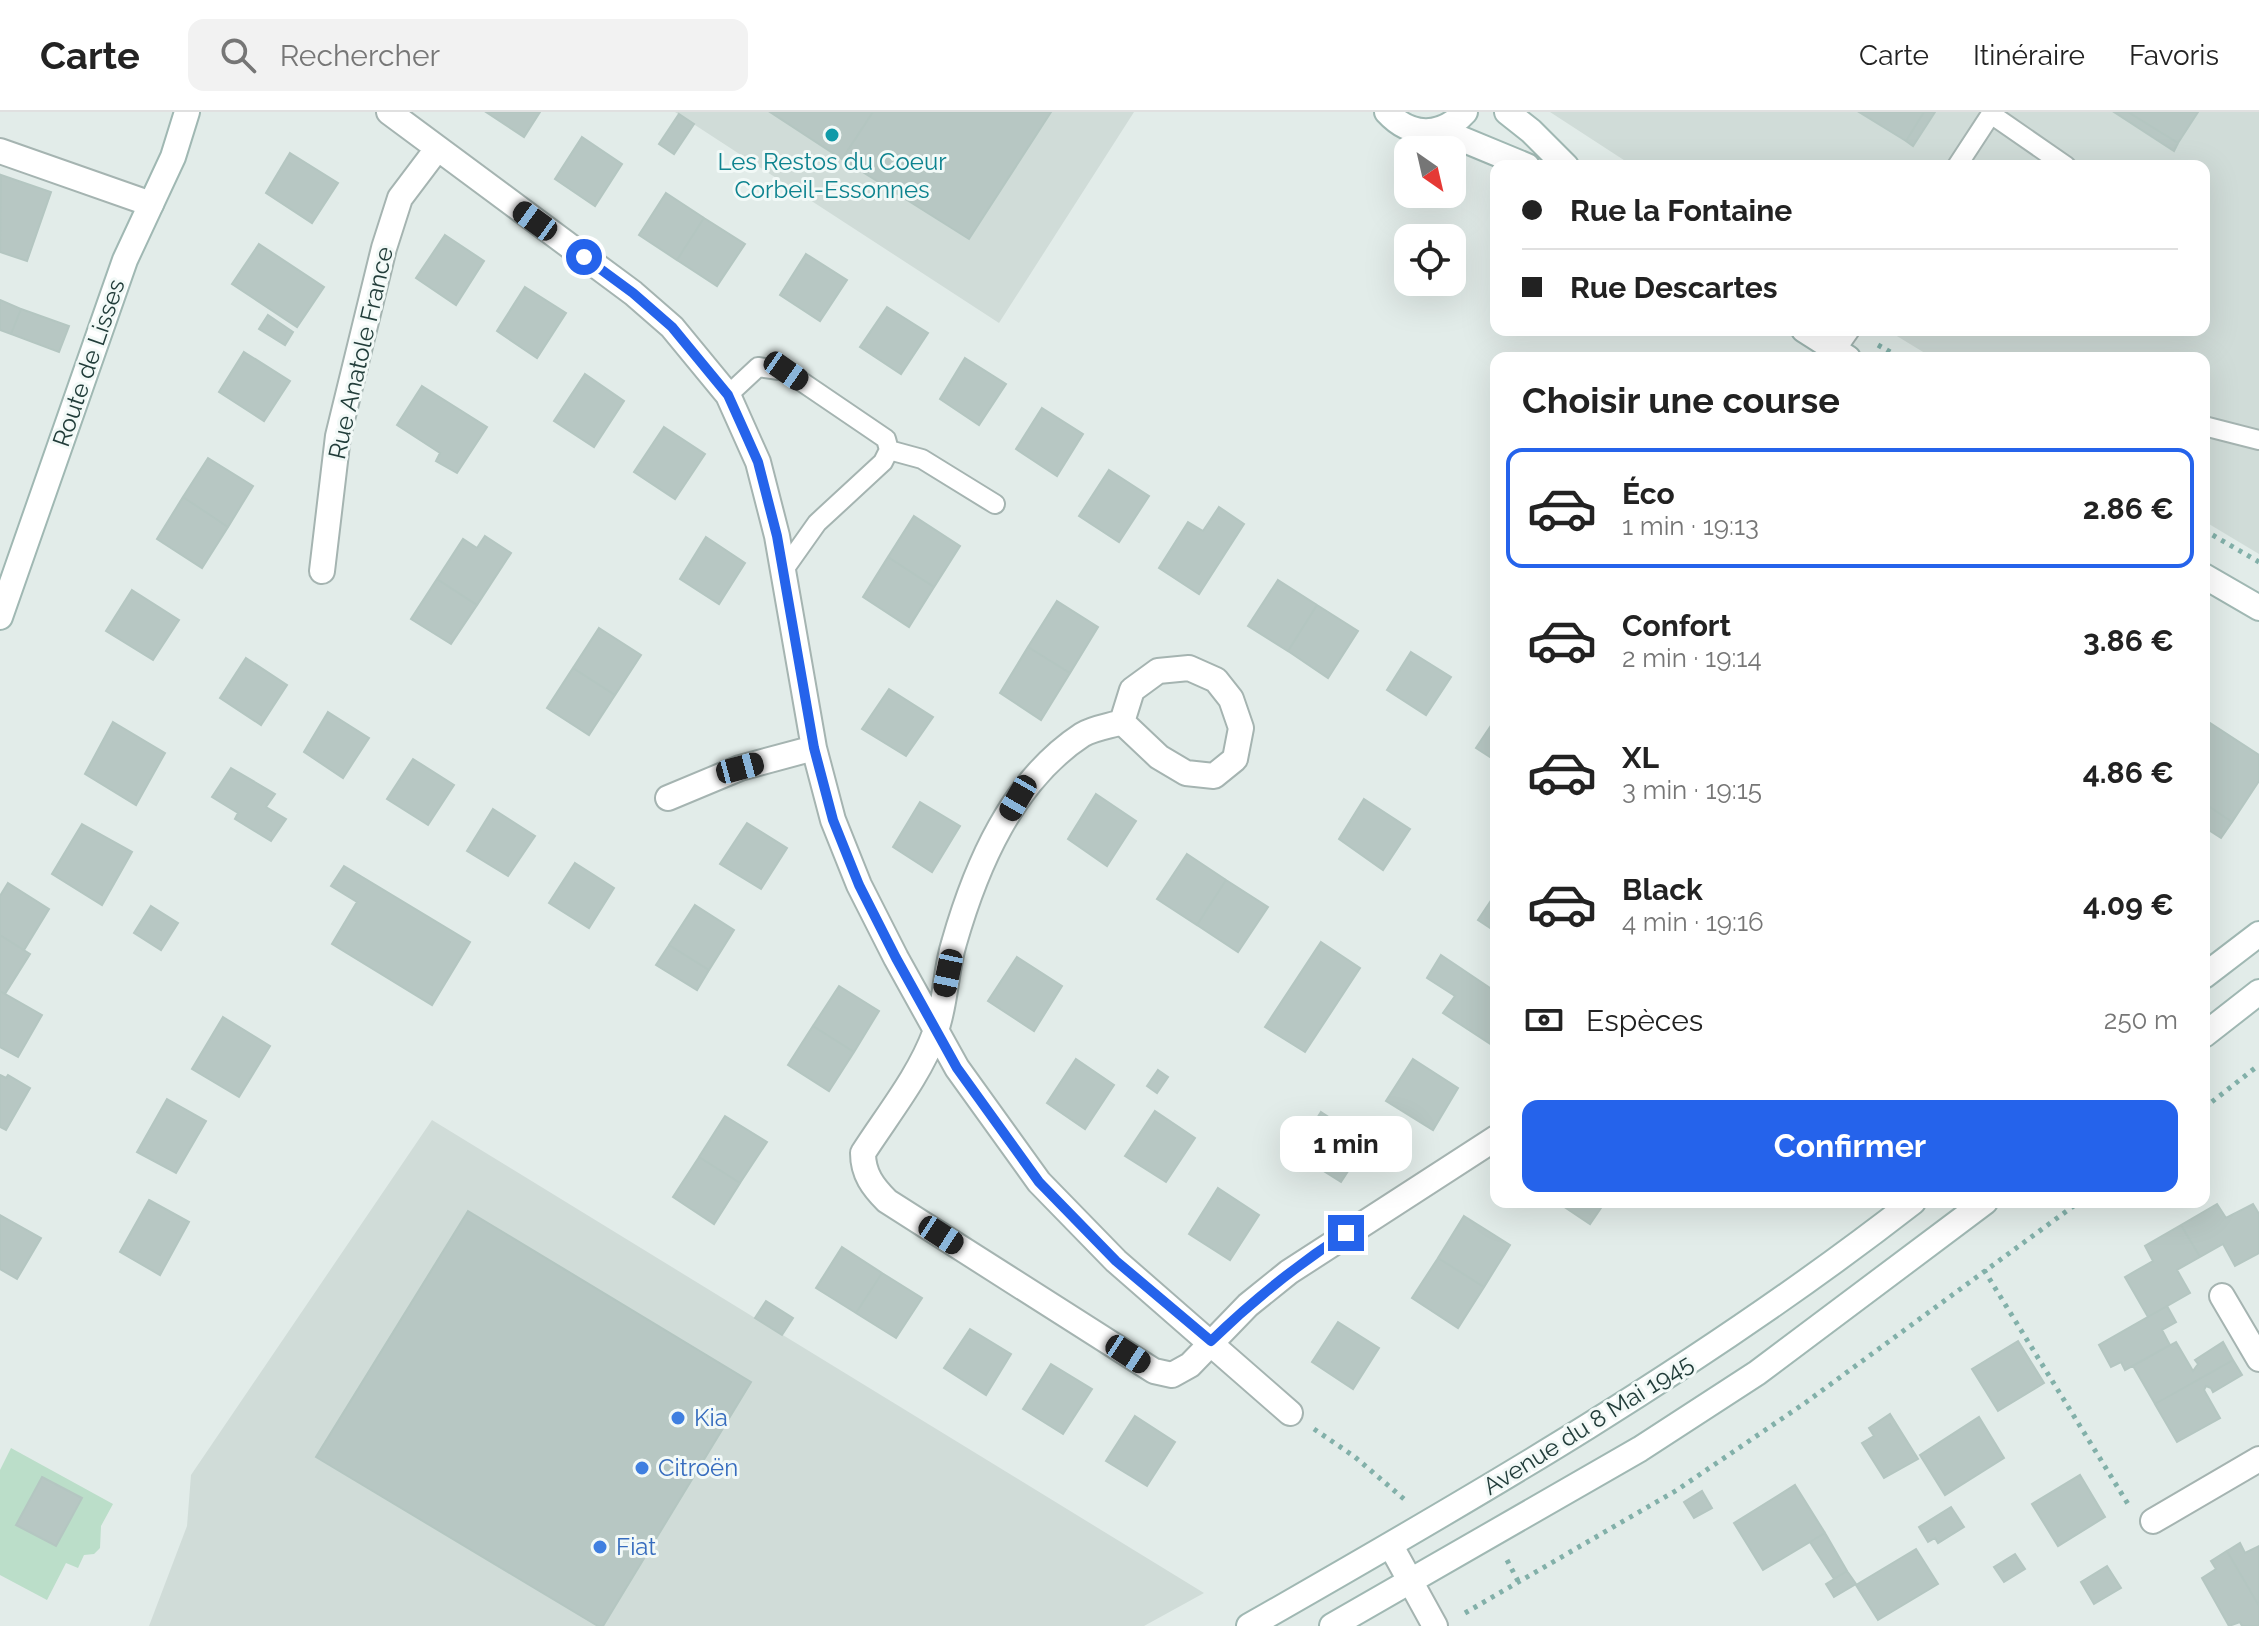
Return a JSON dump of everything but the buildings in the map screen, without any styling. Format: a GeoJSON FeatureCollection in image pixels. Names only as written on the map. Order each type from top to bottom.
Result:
{"type":"FeatureCollection","features":[{"type":"Feature","properties":{"kind":"street","name":"Route de Lisses"},"geometry":{"type":"LineString","coordinates":[[0,617],[125,260],[173,157],[187,112]]}},
{"type":"Feature","properties":{"kind":"street"},"geometry":{"type":"LineString","coordinates":[[389,112],[633,293],[672,327],[728,395],[758,462],[783,571],[814,748],[833,820],[859,885],[896,958],[984,1109],[1039,1182],[1116,1261],[1290,1413]]}},
{"type":"Feature","properties":{"kind":"street"},"geometry":{"type":"LineString","coordinates":[[1387,112],[1410,130],[1425,132],[1453,124],[1465,112]]}},
{"type":"Feature","properties":{"kind":"street"},"geometry":{"type":"LineString","coordinates":[[1507,112],[1560,160]]}},
{"type":"Feature","properties":{"kind":"street"},"geometry":{"type":"LineString","coordinates":[[1440,130],[1512,160]]}},
{"type":"Feature","properties":{"kind":"street","name":"Rue Anatole France"},"geometry":{"type":"LineString","coordinates":[[322,571],[338,436],[384,248],[400,198],[437,149]]}},
{"type":"Feature","properties":{"kind":"street"},"geometry":{"type":"LineString","coordinates":[[0,151],[151,204]]}},
{"type":"Feature","properties":{"kind":"street"},"geometry":{"type":"LineString","coordinates":[[1814,336],[1839,352]]}},
{"type":"Feature","properties":{"kind":"street"},"geometry":{"type":"LineString","coordinates":[[2210,579],[2259,608]]}},
{"type":"Feature","properties":{"kind":"street"},"geometry":{"type":"LineString","coordinates":[[1189,668],[1216,680],[1231,699],[1241,728],[1235,759],[1214,776],[1186,773],[1159,757],[1122,722],[1132,690],[1158,671],[1189,668]]}},
{"type":"Feature","properties":{"kind":"street"},"geometry":{"type":"LineString","coordinates":[[1122,722],[1085,733],[1046,764],[1018,798],[984,857],[953,945],[936,1030],[920,1066],[863,1153],[863,1166],[873,1187],[887,1201],[1154,1371],[1172,1375],[1190,1365],[1248,1305],[1289,1272],[1490,1142]]}},
{"type":"Feature","properties":{"kind":"street"},"geometry":{"type":"LineString","coordinates":[[668,798],[740,768],[814,748]]}},
{"type":"Feature","properties":{"kind":"street"},"geometry":{"type":"LineString","coordinates":[[2210,971],[2259,934]]}},
{"type":"Feature","properties":{"kind":"street"},"geometry":{"type":"LineString","coordinates":[[2210,1030],[2259,992]]}},
{"type":"Feature","properties":{"kind":"street","name":"Avenue du 8 Mai 1945"},"geometry":{"type":"LineString","coordinates":[[1249,1626],[1391,1546],[1612,1414],[1857,1246],[1905,1208]]}},
{"type":"Feature","properties":{"kind":"street","name":"Avenue du 8 Mai 1945"},"geometry":{"type":"LineString","coordinates":[[1332,1626],[1640,1449],[1731,1390],[1977,1208]]}},
{"type":"Feature","properties":{"kind":"street"},"geometry":{"type":"LineString","coordinates":[[2222,1296],[2259,1359]]}},
{"type":"Feature","properties":{"kind":"street"},"geometry":{"type":"LineString","coordinates":[[2153,1521],[2259,1459]]}},
{"type":"Feature","properties":{"kind":"street"},"geometry":{"type":"LineString","coordinates":[[1391,1546],[1411,1581],[1445,1622]]}},
{"type":"Feature","properties":{"kind":"lane"},"geometry":{"type":"LineString","coordinates":[[1961,160],[1991,114],[2057,160]]}},
{"type":"Feature","properties":{"kind":"lane"},"geometry":{"type":"LineString","coordinates":[[728,395],[758,367],[786,371],[886,439],[889,450],[883,462],[817,523],[783,571]]}},
{"type":"Feature","properties":{"kind":"lane"},"geometry":{"type":"LineString","coordinates":[[2210,428],[2259,440]]}},
{"type":"Feature","properties":{"kind":"lane"},"geometry":{"type":"LineString","coordinates":[[889,450],[922,459],[995,504]]}},
{"type":"Feature","properties":{"kind":"path"},"geometry":{"type":"LineString","coordinates":[[2210,533],[2259,562]]}},
{"type":"Feature","properties":{"kind":"path"},"geometry":{"type":"LineString","coordinates":[[2210,1103],[2259,1065]]}},
{"type":"Feature","properties":{"kind":"path"},"geometry":{"type":"LineString","coordinates":[[1445,1622],[1677,1490],[1805,1403],[2071,1208]]}},
{"type":"Feature","properties":{"kind":"path"},"geometry":{"type":"LineString","coordinates":[[1984,1270],[2132,1511],[2153,1521]]}},
{"type":"Feature","properties":{"kind":"path"},"geometry":{"type":"LineString","coordinates":[[1290,1413],[1355,1457],[1404,1498],[1391,1546]]}},
{"type":"Feature","properties":{"kind":"shaded area"},"geometry":{"type":"Polygon","coordinates":[[[675,112],[1134,112],[999,323],[675,112]]]}},
{"type":"Feature","properties":{"kind":"shaded area"},"geometry":{"type":"Polygon","coordinates":[[[1550,112],[2259,112],[2259,554],[2210,525],[2210,352],[1923,352],[1897,336],[2210,336],[2210,160],[1624,160],[1550,112]]]}},
{"type":"Feature","properties":{"kind":"shaded area"},"geometry":{"type":"Polygon","coordinates":[[[432,1120],[1204,1593],[1144,1626],[149,1626],[187,1526],[191,1475],[432,1120]]]}},
{"type":"Feature","properties":{"kind":"green space"},"geometry":{"type":"Polygon","coordinates":[[[11,1448],[113,1504],[101,1526],[100,1548],[94,1554],[84,1555],[78,1568],[66,1563],[47,1600],[0,1575],[0,1470],[11,1448]]]}},
{"type":"Feature","properties":{"kind":"place","name":"Les Restos du Coeur Corbeil-Essonnes"},"geometry":{"type":"Point","coordinates":[832,135]}},
{"type":"Feature","properties":{"kind":"place","name":"Kia"},"geometry":{"type":"Point","coordinates":[678,1418]}},
{"type":"Feature","properties":{"kind":"place","name":"Citroën"},"geometry":{"type":"Point","coordinates":[642,1468]}},
{"type":"Feature","properties":{"kind":"place","name":"Fiat"},"geometry":{"type":"Point","coordinates":[600,1547]}},
{"type":"Feature","properties":{"kind":"route"},"geometry":{"type":"LineString","coordinates":[[584,257],[672,327],[728,395],[758,462],[777,536],[814,748],[833,820],[859,885],[957,1068],[1039,1182],[1116,1261],[1211,1341],[1248,1305],[1289,1272],[1346,1233]]}}]}
